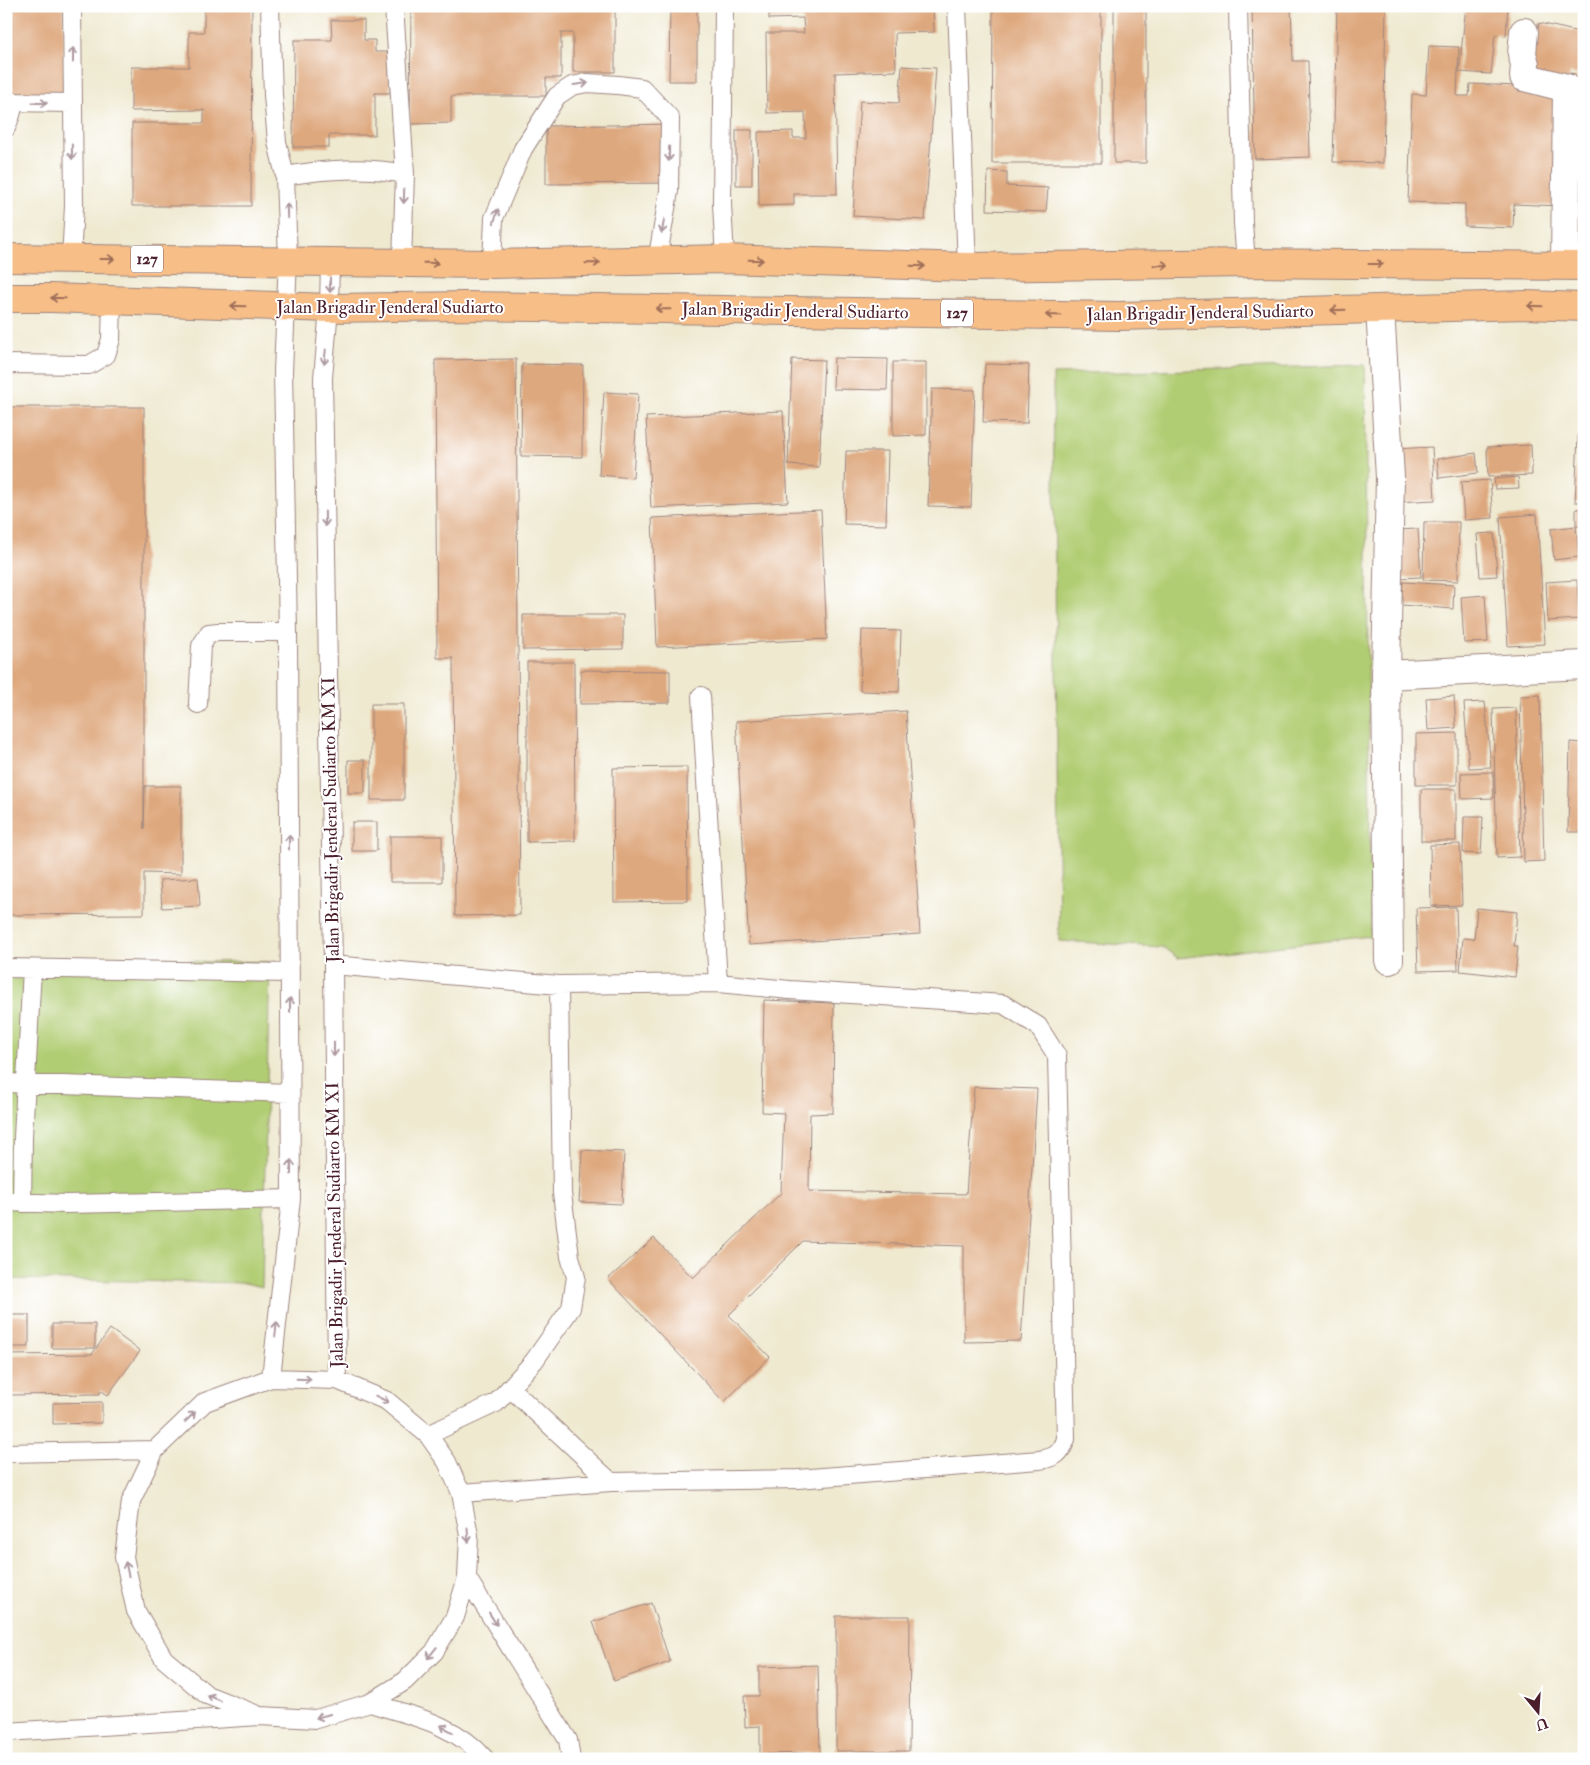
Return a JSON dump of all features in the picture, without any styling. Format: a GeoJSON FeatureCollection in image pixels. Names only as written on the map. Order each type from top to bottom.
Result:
{"type":"FeatureCollection","features":[{"type":"Feature","properties":{"kind":"main road","name":"127"},"geometry":{"type":"LineString","coordinates":[[6,258],[492,264],[657,262],[725,259],[967,267],[1246,263],[1574,266]]}},
{"type":"Feature","properties":{"kind":"main road","name":"Jalan Brigadir Jenderal Sudiarto"},"geometry":{"type":"LineString","coordinates":[[6,298],[112,300],[287,308],[465,306],[1119,316],[1526,305],[1584,307]]}},
{"type":"Feature","properties":{"kind":"street"},"geometry":{"type":"LineString","coordinates":[[1524,32],[1522,54],[1525,64],[1524,78],[1567,88],[1574,266]]}},
{"type":"Feature","properties":{"kind":"street"},"geometry":{"type":"LineString","coordinates":[[1380,309],[1390,477],[1386,675],[1389,960]]}},
{"type":"Feature","properties":{"kind":"street"},"geometry":{"type":"LineString","coordinates":[[1386,675],[1584,665]]}},
{"type":"Feature","properties":{"kind":"lane"},"geometry":{"type":"LineString","coordinates":[[71,259],[74,206],[72,6]]}},
{"type":"Feature","properties":{"kind":"lane"},"geometry":{"type":"LineString","coordinates":[[270,6],[276,142],[284,176],[288,260],[283,371],[288,632],[291,1199],[271,1378]]}},
{"type":"Feature","properties":{"kind":"lane"},"geometry":{"type":"LineString","coordinates":[[394,6],[405,174],[402,262]]}},
{"type":"Feature","properties":{"kind":"lane"},"geometry":{"type":"LineString","coordinates":[[724,6],[722,204],[725,259]]}},
{"type":"Feature","properties":{"kind":"lane"},"geometry":{"type":"LineString","coordinates":[[957,6],[967,267]]}},
{"type":"Feature","properties":{"kind":"lane"},"geometry":{"type":"LineString","coordinates":[[1238,6],[1243,223],[1246,263]]}},
{"type":"Feature","properties":{"kind":"lane"},"geometry":{"type":"LineString","coordinates":[[492,264],[494,218],[523,149],[557,96],[572,86],[587,83],[642,88],[670,118],[669,191],[657,262]]}},
{"type":"Feature","properties":{"kind":"lane"},"geometry":{"type":"LineString","coordinates":[[6,128],[11,115],[10,102],[73,103]]}},
{"type":"Feature","properties":{"kind":"lane"},"geometry":{"type":"LineString","coordinates":[[284,176],[324,170],[370,169],[405,174]]}},
{"type":"Feature","properties":{"kind":"lane","name":"Jalan Brigadir Jenderal Sudiarto KM XI"},"geometry":{"type":"LineString","coordinates":[[330,261],[329,308],[322,378],[333,966],[337,1380]]}},
{"type":"Feature","properties":{"kind":"lane"},"geometry":{"type":"LineString","coordinates":[[6,364],[89,365],[106,355],[111,339],[112,300]]}},
{"type":"Feature","properties":{"kind":"lane"},"geometry":{"type":"LineString","coordinates":[[198,704],[201,646],[209,633],[288,632]]}},
{"type":"Feature","properties":{"kind":"lane"},"geometry":{"type":"LineString","coordinates":[[701,696],[718,983]]}},
{"type":"Feature","properties":{"kind":"lane"},"geometry":{"type":"LineString","coordinates":[[333,966],[559,984],[718,983],[790,990],[1003,1004],[1038,1026],[1057,1056],[1066,1439],[1063,1449],[1057,1455],[1048,1459],[1038,1460],[798,1479],[611,1482],[461,1493]]}},
{"type":"Feature","properties":{"kind":"lane"},"geometry":{"type":"LineString","coordinates":[[6,968],[290,973]]}},
{"type":"Feature","properties":{"kind":"lane"},"geometry":{"type":"LineString","coordinates":[[32,968],[23,1137],[14,1203],[67,1204],[291,1199]]}},
{"type":"Feature","properties":{"kind":"lane"},"geometry":{"type":"LineString","coordinates":[[428,1435],[496,1404],[534,1361],[571,1308],[576,1277],[570,1257],[562,1193],[559,984]]}},
{"type":"Feature","properties":{"kind":"lane"},"geometry":{"type":"LineString","coordinates":[[6,1084],[290,1093]]}},
{"type":"Feature","properties":{"kind":"lane"},"geometry":{"type":"LineString","coordinates":[[6,1732],[260,1716],[316,1719],[370,1703],[405,1681],[434,1652],[455,1617],[467,1578],[469,1535],[461,1493],[447,1462],[428,1435],[387,1401],[337,1380],[271,1378],[205,1402],[155,1450],[130,1501],[124,1557],[136,1611],[164,1659],[207,1695],[260,1716]]}},
{"type":"Feature","properties":{"kind":"lane"},"geometry":{"type":"LineString","coordinates":[[510,1388],[611,1482]]}},
{"type":"Feature","properties":{"kind":"lane"},"geometry":{"type":"LineString","coordinates":[[6,1453],[155,1450]]}},
{"type":"Feature","properties":{"kind":"lane"},"geometry":{"type":"LineString","coordinates":[[467,1578],[568,1740],[571,1759]]}},
{"type":"Feature","properties":{"kind":"lane"},"geometry":{"type":"LineString","coordinates":[[370,1703],[443,1726],[477,1749],[485,1759]]}},
{"type":"Feature","properties":{"kind":"green space"},"geometry":{"type":"Polygon","coordinates":[[[1365,365],[1371,936],[1178,958],[1162,947],[1059,941],[1053,374],[1365,365]]]}},
{"type":"Feature","properties":{"kind":"green space"},"geometry":{"type":"Polygon","coordinates":[[[6,960],[270,962],[262,1287],[245,1283],[6,1279],[6,960]]]}},
{"type":"Feature","properties":{"kind":"building"},"geometry":{"type":"Polygon","coordinates":[[[6,6],[63,6],[64,95],[6,93],[6,6]]]}},
{"type":"Feature","properties":{"kind":"building"},"geometry":{"type":"Polygon","coordinates":[[[204,6],[252,6],[251,206],[132,206],[132,123],[204,123],[204,110],[131,111],[131,67],[189,67],[189,32],[204,32],[204,6]]]}},
{"type":"Feature","properties":{"kind":"building"},"geometry":{"type":"Polygon","coordinates":[[[411,6],[621,6],[621,8],[615,8],[615,72],[573,72],[573,33],[561,33],[561,78],[546,78],[546,96],[451,96],[451,123],[410,124],[411,6]]]}},
{"type":"Feature","properties":{"kind":"building"},"geometry":{"type":"Polygon","coordinates":[[[670,6],[697,6],[697,81],[669,81],[670,6]]]}},
{"type":"Feature","properties":{"kind":"building"},"geometry":{"type":"Polygon","coordinates":[[[769,6],[933,6],[934,32],[895,33],[896,71],[835,73],[837,194],[794,194],[794,205],[759,206],[758,132],[793,131],[793,138],[806,138],[805,112],[767,113],[766,33],[804,33],[803,18],[769,19],[769,6]]]}},
{"type":"Feature","properties":{"kind":"building"},"geometry":{"type":"Polygon","coordinates":[[[993,6],[1101,6],[1101,163],[992,163],[993,6]]]}},
{"type":"Feature","properties":{"kind":"building"},"geometry":{"type":"Polygon","coordinates":[[[1114,6],[1146,6],[1146,163],[1114,163],[1114,6]]]}},
{"type":"Feature","properties":{"kind":"building"},"geometry":{"type":"Polygon","coordinates":[[[1252,6],[1291,6],[1293,61],[1308,61],[1310,157],[1255,159],[1252,6]]]}},
{"type":"Feature","properties":{"kind":"building"},"geometry":{"type":"Polygon","coordinates":[[[1337,6],[1386,6],[1383,163],[1333,162],[1337,6]]]}},
{"type":"Feature","properties":{"kind":"building"},"geometry":{"type":"Polygon","coordinates":[[[1466,6],[1508,7],[1506,36],[1495,35],[1491,74],[1459,72],[1466,6]]]}},
{"type":"Feature","properties":{"kind":"building"},"geometry":{"type":"Polygon","coordinates":[[[331,20],[364,20],[364,40],[375,40],[375,52],[390,52],[390,93],[375,93],[375,135],[329,135],[329,147],[293,147],[294,40],[332,40],[331,20]]]}},
{"type":"Feature","properties":{"kind":"building"},"geometry":{"type":"Polygon","coordinates":[[[1539,23],[1584,33],[1584,76],[1570,73],[1568,84],[1527,75],[1539,23]]]}},
{"type":"Feature","properties":{"kind":"building"},"geometry":{"type":"Polygon","coordinates":[[[1429,46],[1459,47],[1457,96],[1469,96],[1470,84],[1518,86],[1518,91],[1563,92],[1559,206],[1514,204],[1513,228],[1465,226],[1465,204],[1408,202],[1412,94],[1426,95],[1429,46]]]}},
{"type":"Feature","properties":{"kind":"building"},"geometry":{"type":"Polygon","coordinates":[[[902,66],[936,68],[925,220],[853,216],[860,101],[899,103],[902,66]]]}},
{"type":"Feature","properties":{"kind":"building"},"geometry":{"type":"Polygon","coordinates":[[[1572,77],[1584,78],[1584,228],[1576,228],[1572,77]]]}},
{"type":"Feature","properties":{"kind":"building"},"geometry":{"type":"Polygon","coordinates":[[[676,124],[677,183],[546,184],[546,126],[676,124]]]}},
{"type":"Feature","properties":{"kind":"building"},"geometry":{"type":"Polygon","coordinates":[[[736,130],[752,130],[752,185],[736,185],[736,130]]]}},
{"type":"Feature","properties":{"kind":"building"},"geometry":{"type":"Polygon","coordinates":[[[988,171],[1007,172],[1007,186],[1048,188],[1046,212],[987,210],[988,171]]]}},
{"type":"Feature","properties":{"kind":"building"},"geometry":{"type":"Polygon","coordinates":[[[834,358],[888,359],[887,390],[833,389],[834,358]]]}},
{"type":"Feature","properties":{"kind":"building"},"geometry":{"type":"Polygon","coordinates":[[[516,359],[520,915],[455,916],[453,658],[437,658],[435,360],[516,359]]]}},
{"type":"Feature","properties":{"kind":"building"},"geometry":{"type":"Polygon","coordinates":[[[792,359],[824,360],[819,467],[788,465],[792,359]]]}},
{"type":"Feature","properties":{"kind":"building"},"geometry":{"type":"Polygon","coordinates":[[[893,362],[926,362],[926,435],[893,436],[893,362]]]}},
{"type":"Feature","properties":{"kind":"building"},"geometry":{"type":"Polygon","coordinates":[[[522,364],[583,365],[582,457],[521,456],[522,364]]]}},
{"type":"Feature","properties":{"kind":"building"},"geometry":{"type":"Polygon","coordinates":[[[985,364],[1029,365],[1027,423],[983,422],[985,364]]]}},
{"type":"Feature","properties":{"kind":"building"},"geometry":{"type":"Polygon","coordinates":[[[932,389],[975,390],[971,507],[928,506],[932,389]]]}},
{"type":"Feature","properties":{"kind":"building"},"geometry":{"type":"Polygon","coordinates":[[[604,392],[638,394],[633,478],[599,475],[604,392]]]}},
{"type":"Feature","properties":{"kind":"building"},"geometry":{"type":"Polygon","coordinates":[[[6,407],[144,407],[144,829],[145,786],[181,786],[181,874],[144,873],[144,914],[6,915],[6,407]]]}},
{"type":"Feature","properties":{"kind":"building"},"geometry":{"type":"Polygon","coordinates":[[[783,411],[788,502],[651,508],[646,417],[783,411]]]}},
{"type":"Feature","properties":{"kind":"building"},"geometry":{"type":"Polygon","coordinates":[[[1578,436],[1584,436],[1584,502],[1575,502],[1578,436]]]}},
{"type":"Feature","properties":{"kind":"building"},"geometry":{"type":"Polygon","coordinates":[[[1531,445],[1532,475],[1488,477],[1487,447],[1531,445]]]}},
{"type":"Feature","properties":{"kind":"building"},"geometry":{"type":"Polygon","coordinates":[[[1432,447],[1435,500],[1397,502],[1394,449],[1432,447]]]}},
{"type":"Feature","properties":{"kind":"building"},"geometry":{"type":"Polygon","coordinates":[[[846,451],[888,451],[886,525],[844,524],[846,451]]]}},
{"type":"Feature","properties":{"kind":"building"},"geometry":{"type":"Polygon","coordinates":[[[1476,453],[1478,473],[1439,478],[1437,459],[1476,453]]]}},
{"type":"Feature","properties":{"kind":"building"},"geometry":{"type":"Polygon","coordinates":[[[1518,477],[1519,488],[1495,489],[1494,479],[1518,477]]]}},
{"type":"Feature","properties":{"kind":"building"},"geometry":{"type":"Polygon","coordinates":[[[1490,480],[1493,518],[1464,520],[1461,482],[1490,480]]]}},
{"type":"Feature","properties":{"kind":"building"},"geometry":{"type":"Polygon","coordinates":[[[1576,509],[1584,509],[1584,526],[1576,526],[1576,509]]]}},
{"type":"Feature","properties":{"kind":"building"},"geometry":{"type":"Polygon","coordinates":[[[821,510],[827,639],[657,647],[652,518],[821,510]]]}},
{"type":"Feature","properties":{"kind":"building"},"geometry":{"type":"Polygon","coordinates":[[[1537,514],[1545,644],[1508,646],[1500,517],[1537,514]]]}},
{"type":"Feature","properties":{"kind":"building"},"geometry":{"type":"Polygon","coordinates":[[[1424,522],[1459,522],[1458,581],[1423,580],[1424,522]]]}},
{"type":"Feature","properties":{"kind":"building"},"geometry":{"type":"Polygon","coordinates":[[[1576,526],[1579,557],[1554,560],[1551,529],[1576,526]]]}},
{"type":"Feature","properties":{"kind":"building"},"geometry":{"type":"Polygon","coordinates":[[[1418,529],[1421,577],[1400,578],[1397,530],[1418,529]]]}},
{"type":"Feature","properties":{"kind":"building"},"geometry":{"type":"Polygon","coordinates":[[[1494,533],[1497,576],[1480,577],[1477,534],[1494,533]]]}},
{"type":"Feature","properties":{"kind":"building"},"geometry":{"type":"Polygon","coordinates":[[[1577,580],[1579,619],[1548,621],[1546,582],[1577,580]]]}},
{"type":"Feature","properties":{"kind":"building"},"geometry":{"type":"Polygon","coordinates":[[[1403,582],[1454,585],[1453,609],[1401,605],[1403,582]]]}},
{"type":"Feature","properties":{"kind":"building"},"geometry":{"type":"Polygon","coordinates":[[[1485,595],[1488,642],[1464,643],[1461,597],[1485,595]]]}},
{"type":"Feature","properties":{"kind":"building"},"geometry":{"type":"Polygon","coordinates":[[[523,615],[623,615],[623,649],[523,650],[523,615]]]}},
{"type":"Feature","properties":{"kind":"building"},"geometry":{"type":"Polygon","coordinates":[[[862,630],[901,631],[899,692],[860,691],[862,630]]]}},
{"type":"Feature","properties":{"kind":"building"},"geometry":{"type":"Polygon","coordinates":[[[527,662],[574,662],[575,841],[527,842],[527,662]]]}},
{"type":"Feature","properties":{"kind":"building"},"geometry":{"type":"Polygon","coordinates":[[[581,670],[670,671],[670,703],[580,704],[581,670]]]}},
{"type":"Feature","properties":{"kind":"building"},"geometry":{"type":"Polygon","coordinates":[[[1540,695],[1544,861],[1524,862],[1520,696],[1540,695]]]}},
{"type":"Feature","properties":{"kind":"building"},"geometry":{"type":"Polygon","coordinates":[[[1454,696],[1456,728],[1428,730],[1426,698],[1454,696]]]}},
{"type":"Feature","properties":{"kind":"building"},"geometry":{"type":"Polygon","coordinates":[[[1485,702],[1491,767],[1469,768],[1464,703],[1485,702]]]}},
{"type":"Feature","properties":{"kind":"building"},"geometry":{"type":"Polygon","coordinates":[[[371,704],[404,704],[404,800],[371,800],[371,704]]]}},
{"type":"Feature","properties":{"kind":"building"},"geometry":{"type":"Polygon","coordinates":[[[1516,708],[1520,857],[1497,858],[1493,709],[1516,708]]]}},
{"type":"Feature","properties":{"kind":"building"},"geometry":{"type":"Polygon","coordinates":[[[906,711],[920,934],[749,945],[736,721],[906,711]]]}},
{"type":"Feature","properties":{"kind":"building"},"geometry":{"type":"Polygon","coordinates":[[[1457,733],[1457,785],[1416,785],[1416,734],[1457,733]]]}},
{"type":"Feature","properties":{"kind":"building"},"geometry":{"type":"Polygon","coordinates":[[[1570,742],[1584,743],[1584,832],[1568,832],[1570,742]]]}},
{"type":"Feature","properties":{"kind":"building"},"geometry":{"type":"Polygon","coordinates":[[[348,760],[365,760],[365,793],[348,793],[348,760]]]}},
{"type":"Feature","properties":{"kind":"building"},"geometry":{"type":"Polygon","coordinates":[[[687,767],[688,901],[614,902],[613,768],[687,767]]]}},
{"type":"Feature","properties":{"kind":"building"},"geometry":{"type":"Polygon","coordinates":[[[1493,772],[1494,798],[1462,799],[1461,773],[1493,772]]]}},
{"type":"Feature","properties":{"kind":"building"},"geometry":{"type":"Polygon","coordinates":[[[1421,789],[1456,789],[1456,841],[1421,841],[1421,789]]]}},
{"type":"Feature","properties":{"kind":"building"},"geometry":{"type":"Polygon","coordinates":[[[1464,817],[1483,817],[1481,854],[1463,853],[1464,817]]]}},
{"type":"Feature","properties":{"kind":"building"},"geometry":{"type":"Polygon","coordinates":[[[352,822],[377,822],[377,851],[352,851],[352,822]]]}},
{"type":"Feature","properties":{"kind":"building"},"geometry":{"type":"Polygon","coordinates":[[[390,836],[442,836],[442,882],[390,882],[390,836]]]}},
{"type":"Feature","properties":{"kind":"building"},"geometry":{"type":"Polygon","coordinates":[[[1460,844],[1462,905],[1431,906],[1430,845],[1460,844]]]}},
{"type":"Feature","properties":{"kind":"building"},"geometry":{"type":"Polygon","coordinates":[[[198,878],[200,906],[162,908],[160,880],[198,878]]]}},
{"type":"Feature","properties":{"kind":"building"},"geometry":{"type":"Polygon","coordinates":[[[1456,907],[1458,970],[1418,971],[1416,908],[1456,907]]]}},
{"type":"Feature","properties":{"kind":"building"},"geometry":{"type":"Polygon","coordinates":[[[1477,908],[1517,912],[1514,946],[1518,946],[1515,977],[1460,971],[1463,938],[1474,939],[1477,908]]]}},
{"type":"Feature","properties":{"kind":"building"},"geometry":{"type":"Polygon","coordinates":[[[764,1000],[834,1003],[833,1113],[810,1114],[809,1191],[966,1194],[974,1087],[1037,1089],[1021,1341],[964,1342],[964,1246],[803,1241],[729,1315],[770,1357],[724,1402],[608,1279],[654,1238],[693,1278],[781,1193],[784,1113],[762,1112],[764,1000]]]}},
{"type":"Feature","properties":{"kind":"building"},"geometry":{"type":"Polygon","coordinates":[[[582,1150],[624,1152],[622,1204],[579,1202],[582,1150]]]}},
{"type":"Feature","properties":{"kind":"building"},"geometry":{"type":"Polygon","coordinates":[[[6,1315],[29,1315],[29,1347],[6,1347],[6,1315]]]}},
{"type":"Feature","properties":{"kind":"building"},"geometry":{"type":"Polygon","coordinates":[[[52,1324],[95,1324],[95,1348],[52,1348],[52,1324]]]}},
{"type":"Feature","properties":{"kind":"building"},"geometry":{"type":"Polygon","coordinates":[[[110,1329],[140,1351],[108,1395],[100,1390],[100,1394],[6,1395],[6,1355],[92,1354],[110,1329]]]}},
{"type":"Feature","properties":{"kind":"building"},"geometry":{"type":"Polygon","coordinates":[[[102,1402],[102,1423],[53,1424],[53,1403],[102,1402]]]}},
{"type":"Feature","properties":{"kind":"building"},"geometry":{"type":"Polygon","coordinates":[[[651,1603],[670,1662],[614,1681],[593,1622],[651,1603]]]}},
{"type":"Feature","properties":{"kind":"building"},"geometry":{"type":"Polygon","coordinates":[[[836,1616],[910,1616],[909,1751],[836,1751],[836,1616]]]}},
{"type":"Feature","properties":{"kind":"building"},"geometry":{"type":"Polygon","coordinates":[[[818,1665],[820,1753],[760,1754],[760,1726],[745,1727],[744,1696],[759,1696],[759,1667],[818,1665]]]}}]}
